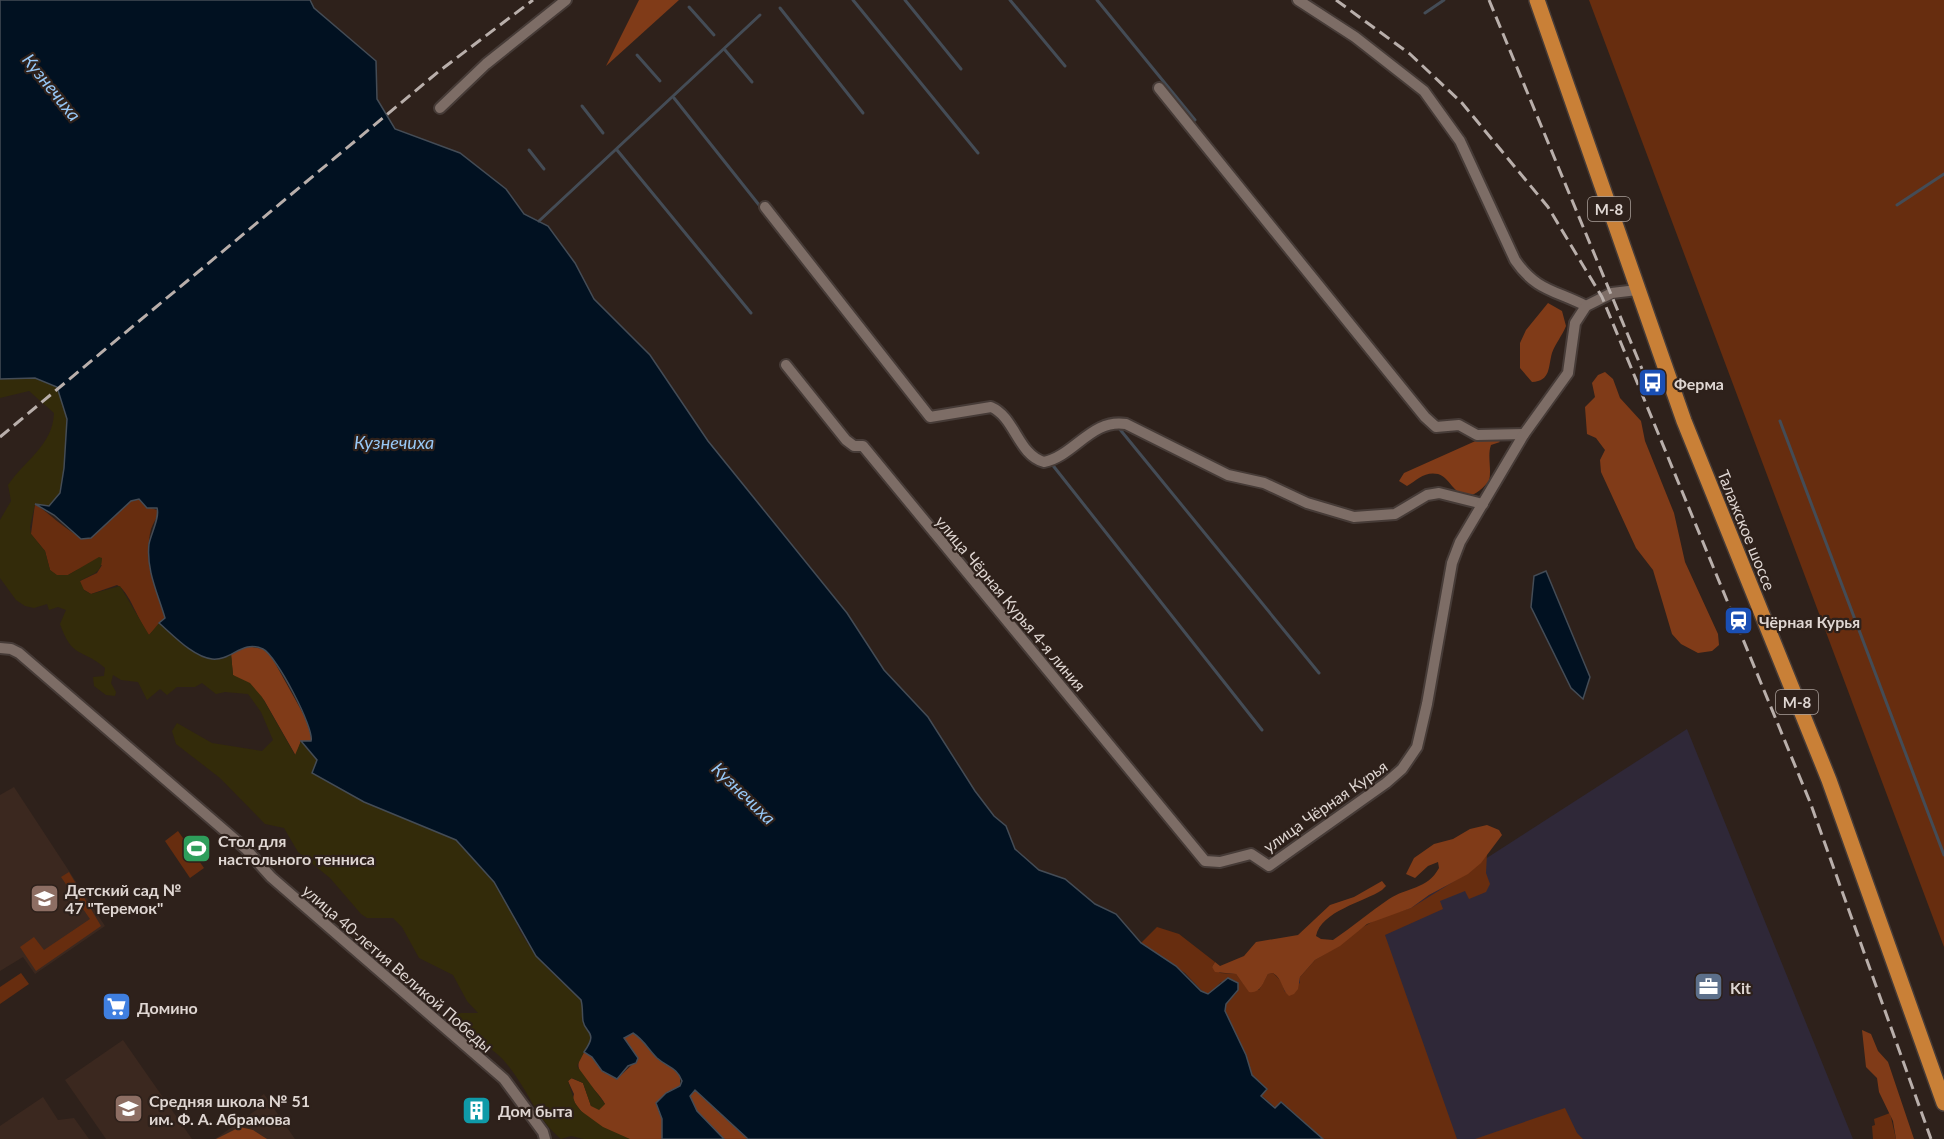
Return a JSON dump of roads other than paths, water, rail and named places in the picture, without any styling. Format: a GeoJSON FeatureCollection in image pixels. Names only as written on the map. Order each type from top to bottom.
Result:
{"type":"FeatureCollection","features":[{"type":"Feature","properties":{"kind":"main road","name":"Талажское шоссе"},"geometry":{"type":"LineString","coordinates":[[1537,0],[1637,290],[1689,432],[1829,780],[1944,1103]]}},
{"type":"Feature","properties":{"kind":"street"},"geometry":{"type":"LineString","coordinates":[[440,108],[486,64],[566,0]]}},
{"type":"Feature","properties":{"kind":"street"},"geometry":{"type":"LineString","coordinates":[[1298,0],[1355,37],[1424,91],[1460,141],[1515,260],[1526,276],[1538,285],[1586,306]]}},
{"type":"Feature","properties":{"kind":"street"},"geometry":{"type":"LineString","coordinates":[[1159,88],[1425,417],[1436,427],[1459,425],[1477,435],[1524,434]]}},
{"type":"Feature","properties":{"kind":"street"},"geometry":{"type":"LineString","coordinates":[[765,207],[923,412],[930,417],[991,407],[1003,415],[1033,457],[1044,462],[1101,427],[1117,422],[1126,424],[1228,476],[1264,483],[1307,503],[1354,518],[1395,513],[1427,495],[1439,493],[1483,504],[1524,434],[1568,373],[1575,323],[1586,306],[1612,293],[1637,290]]}},
{"type":"Feature","properties":{"kind":"street","name":"улица Чёрная Курья 4-я линия"},"geometry":{"type":"LineString","coordinates":[[786,365],[846,440],[854,446],[863,446],[1205,861],[1212,863]]}},
{"type":"Feature","properties":{"kind":"street","name":"улица Чёрная Курья"},"geometry":{"type":"LineString","coordinates":[[1212,863],[1251,854],[1269,866],[1336,820],[1402,769],[1416,747],[1422,726],[1452,563],[1460,542],[1483,504]]}},
{"type":"Feature","properties":{"kind":"street","name":"улица 40-летия Великой Победы"},"geometry":{"type":"LineString","coordinates":[[0,648],[11,649],[19,653],[246,849],[271,877],[504,1079],[543,1132],[544,1139]]}},
{"type":"Feature","properties":{"kind":"water","name":"Кузнечиха"},"geometry":{"type":"Polygon","coordinates":[[[0,0],[310,0],[314,8],[376,61],[377,99],[395,129],[460,153],[506,189],[524,214],[548,226],[575,263],[594,299],[650,355],[708,441],[847,613],[884,670],[928,717],[975,791],[994,816],[1006,826],[1015,849],[1039,870],[1065,879],[1095,904],[1116,914],[1141,943],[1176,966],[1201,991],[1208,994],[1228,978],[1238,983],[1238,990],[1226,1004],[1225,1011],[1246,1055],[1252,1075],[1267,1089],[1261,1096],[1275,1108],[1281,1102],[1323,1139],[748,1139],[695,1090],[690,1096],[697,1111],[724,1139],[662,1139],[662,1119],[656,1103],[666,1093],[680,1086],[682,1081],[680,1076],[657,1058],[633,1033],[624,1038],[638,1058],[636,1063],[628,1066],[617,1079],[602,1071],[592,1057],[584,1052],[591,1036],[584,1025],[581,1000],[536,956],[494,882],[456,840],[364,802],[312,773],[317,760],[301,741],[311,741],[307,722],[277,664],[263,649],[243,648],[225,657],[212,659],[184,645],[159,623],[165,618],[149,563],[149,544],[158,512],[157,508],[147,508],[139,499],[131,501],[91,538],[81,539],[54,515],[35,504],[49,506],[60,493],[67,419],[57,387],[35,378],[0,379],[0,0]]]}},
{"type":"Feature","properties":{"kind":"water"},"geometry":{"type":"Polygon","coordinates":[[[1546,571],[1590,677],[1583,699],[1571,688],[1531,607],[1534,576],[1546,571]]]}},
{"type":"Feature","properties":{"kind":"waterway"},"geometry":{"type":"LineString","coordinates":[[853,0],[978,153]]}},
{"type":"Feature","properties":{"kind":"waterway"},"geometry":{"type":"LineString","coordinates":[[905,0],[961,69]]}},
{"type":"Feature","properties":{"kind":"waterway"},"geometry":{"type":"LineString","coordinates":[[1010,0],[1065,66]]}},
{"type":"Feature","properties":{"kind":"waterway"},"geometry":{"type":"LineString","coordinates":[[1097,0],[1195,120]]}},
{"type":"Feature","properties":{"kind":"waterway"},"geometry":{"type":"LineString","coordinates":[[1425,13],[1444,0]]}},
{"type":"Feature","properties":{"kind":"waterway"},"geometry":{"type":"LineString","coordinates":[[689,7],[714,35]]}},
{"type":"Feature","properties":{"kind":"waterway"},"geometry":{"type":"LineString","coordinates":[[780,8],[863,113]]}},
{"type":"Feature","properties":{"kind":"waterway"},"geometry":{"type":"LineString","coordinates":[[539,221],[760,15]]}},
{"type":"Feature","properties":{"kind":"waterway"},"geometry":{"type":"LineString","coordinates":[[725,50],[752,82]]}},
{"type":"Feature","properties":{"kind":"waterway"},"geometry":{"type":"LineString","coordinates":[[637,55],[660,81]]}},
{"type":"Feature","properties":{"kind":"waterway"},"geometry":{"type":"LineString","coordinates":[[674,98],[763,210]]}},
{"type":"Feature","properties":{"kind":"waterway"},"geometry":{"type":"LineString","coordinates":[[582,106],[603,133]]}},
{"type":"Feature","properties":{"kind":"waterway"},"geometry":{"type":"LineString","coordinates":[[529,150],[544,169]]}},
{"type":"Feature","properties":{"kind":"waterway"},"geometry":{"type":"LineString","coordinates":[[617,150],[751,313]]}},
{"type":"Feature","properties":{"kind":"waterway"},"geometry":{"type":"LineString","coordinates":[[1897,205],[1944,174]]}},
{"type":"Feature","properties":{"kind":"waterway"},"geometry":{"type":"LineString","coordinates":[[1780,421],[1944,855]]}},
{"type":"Feature","properties":{"kind":"waterway"},"geometry":{"type":"LineString","coordinates":[[1118,427],[1319,673]]}},
{"type":"Feature","properties":{"kind":"waterway"},"geometry":{"type":"LineString","coordinates":[[1051,463],[1262,730]]}},
{"type":"Feature","properties":{"kind":"railway"},"geometry":{"type":"LineString","coordinates":[[0,437],[438,72],[533,0]]}},
{"type":"Feature","properties":{"kind":"railway"},"geometry":{"type":"LineString","coordinates":[[1336,0],[1410,54],[1462,103],[1548,207],[1602,297],[1810,802],[1931,1139]]}},
{"type":"Feature","properties":{"kind":"railway"},"geometry":{"type":"LineString","coordinates":[[1489,0],[1642,369]]}},
{"type":"Feature","properties":{"kind":"place","name":"Ферма"},"geometry":{"type":"Point","coordinates":[1653,383]}},
{"type":"Feature","properties":{"kind":"place","name":"Чёрная Курья"},"geometry":{"type":"Point","coordinates":[1738,621]}},
{"type":"Feature","properties":{"kind":"place","name":"Стол для настольного тенниса"},"geometry":{"type":"Point","coordinates":[197,849]}},
{"type":"Feature","properties":{"kind":"place","name":"Детский сад № 47 \"Теремок\""},"geometry":{"type":"Point","coordinates":[44,898]}},
{"type":"Feature","properties":{"kind":"place","name":"Kit"},"geometry":{"type":"Point","coordinates":[1709,987]}},
{"type":"Feature","properties":{"kind":"place","name":"Домино"},"geometry":{"type":"Point","coordinates":[116,1007]}},
{"type":"Feature","properties":{"kind":"place","name":"Средняя школа № 51 им. Ф. А. Абрамова"},"geometry":{"type":"Point","coordinates":[128,1109]}},
{"type":"Feature","properties":{"kind":"place","name":"Дом быта"},"geometry":{"type":"Point","coordinates":[477,1110]}}]}
